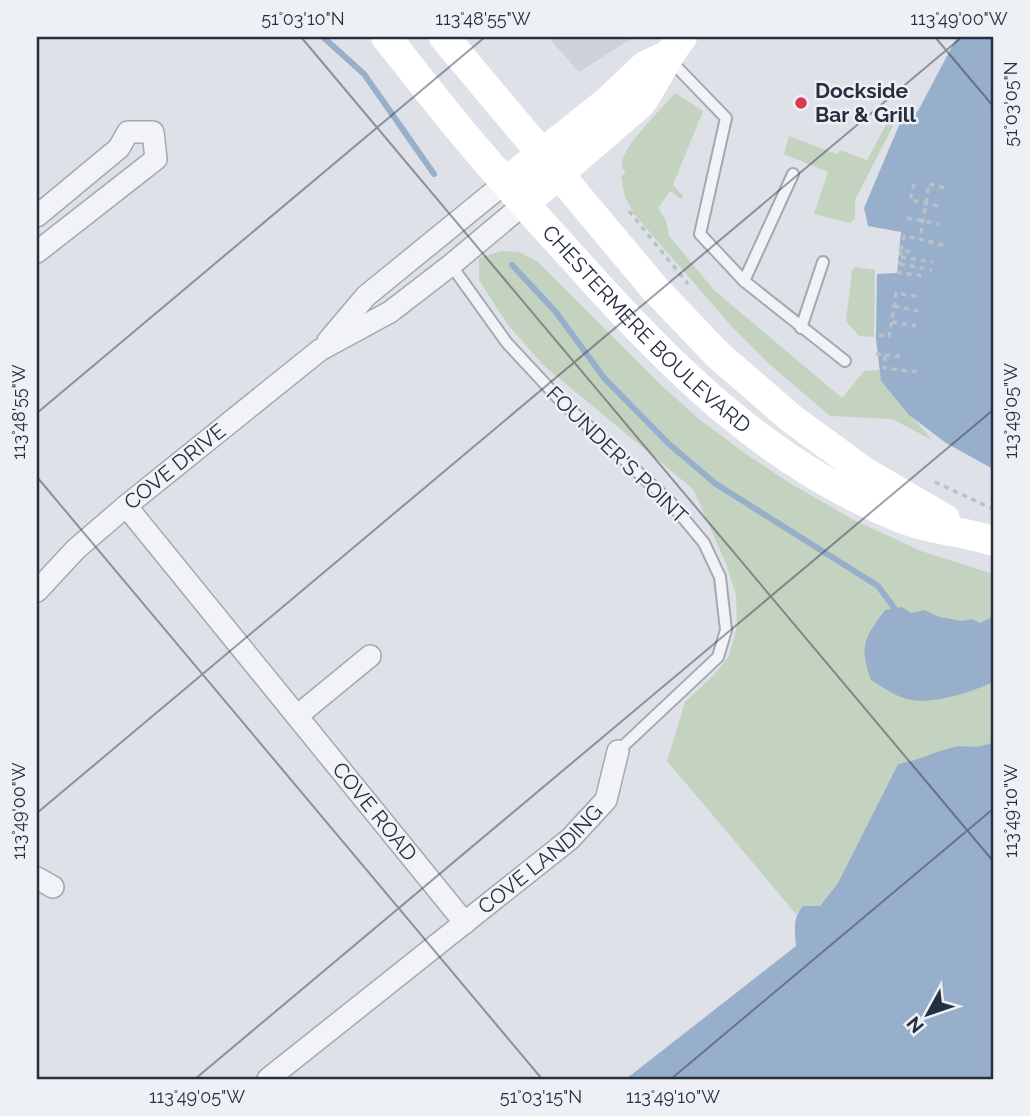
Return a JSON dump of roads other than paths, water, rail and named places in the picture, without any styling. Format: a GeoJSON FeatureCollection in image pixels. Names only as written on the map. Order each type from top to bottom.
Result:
{"type":"FeatureCollection","features":[{"type":"Feature","properties":{"kind":"main road","name":"CHESTERMERE BOULEVARD"},"geometry":{"type":"LineString","coordinates":[[386,37],[453,122],[515,193],[639,331],[698,388],[773,449],[812,474],[900,518],[933,528],[982,537]]}},
{"type":"Feature","properties":{"kind":"main road","name":"CHESTERMERE BOULEVARD"},"geometry":{"type":"LineString","coordinates":[[444,37],[655,289],[718,355],[792,419],[866,474],[982,537]]}},
{"type":"Feature","properties":{"kind":"main road"},"geometry":{"type":"LineString","coordinates":[[515,193],[549,165],[645,65],[674,46]]}},
{"type":"Feature","properties":{"kind":"street"},"geometry":{"type":"LineString","coordinates":[[37,216],[119,148],[128,132],[153,132],[156,159],[37,252]]}},
{"type":"Feature","properties":{"kind":"street","name":"COVE DRIVE"},"geometry":{"type":"LineString","coordinates":[[37,591],[76,549],[126,506],[320,350],[390,312],[451,265],[515,193]]}},
{"type":"Feature","properties":{"kind":"street","name":"COVE DRIVE"},"geometry":{"type":"LineString","coordinates":[[320,350],[366,296],[515,193]]}},
{"type":"Feature","properties":{"kind":"street","name":"COVE ROAD"},"geometry":{"type":"LineString","coordinates":[[126,506],[465,923]]}},
{"type":"Feature","properties":{"kind":"street"},"geometry":{"type":"LineString","coordinates":[[297,716],[369,656]]}},
{"type":"Feature","properties":{"kind":"street","name":"COVE LANDING"},"geometry":{"type":"LineString","coordinates":[[465,923],[570,839],[606,800],[618,751]]}},
{"type":"Feature","properties":{"kind":"street"},"geometry":{"type":"LineString","coordinates":[[268,1079],[465,923]]}},
{"type":"Feature","properties":{"kind":"lane"},"geometry":{"type":"LineString","coordinates":[[674,46],[726,118],[700,234],[744,281],[845,362]]}},
{"type":"Feature","properties":{"kind":"lane"},"geometry":{"type":"LineString","coordinates":[[744,281],[793,174]]}},
{"type":"Feature","properties":{"kind":"lane"},"geometry":{"type":"LineString","coordinates":[[801,328],[823,262]]}},
{"type":"Feature","properties":{"kind":"lane","name":"FOUNDER'S POINT"},"geometry":{"type":"LineString","coordinates":[[451,265],[507,343],[560,400],[670,502],[704,542],[720,577],[726,630],[718,657],[618,751]]}},
{"type":"Feature","properties":{"kind":"water"},"geometry":{"type":"Polygon","coordinates":[[[957,37],[993,37],[993,469],[946,443],[909,415],[881,381],[876,339],[877,274],[897,273],[901,232],[868,226],[864,208],[900,123],[918,111],[957,37]]]}},
{"type":"Feature","properties":{"kind":"water"},"geometry":{"type":"Polygon","coordinates":[[[902,607],[911,613],[924,610],[940,617],[962,621],[972,619],[980,623],[993,619],[993,682],[953,696],[921,701],[901,697],[871,680],[865,659],[868,635],[885,610],[902,607]]]}},
{"type":"Feature","properties":{"kind":"water"},"geometry":{"type":"Polygon","coordinates":[[[993,742],[993,1079],[626,1079],[796,946],[797,915],[803,906],[820,906],[838,883],[898,764],[943,750],[993,742]]]}},
{"type":"Feature","properties":{"kind":"waterway"},"geometry":{"type":"LineString","coordinates":[[323,37],[364,74],[434,174]]}},
{"type":"Feature","properties":{"kind":"waterway"},"geometry":{"type":"LineString","coordinates":[[512,265],[555,311],[605,379],[669,444],[716,484],[878,586],[895,609]]}},
{"type":"Feature","properties":{"kind":"place","name":"Dockside Bar & Grill"},"geometry":{"type":"Point","coordinates":[801,103]}}]}
